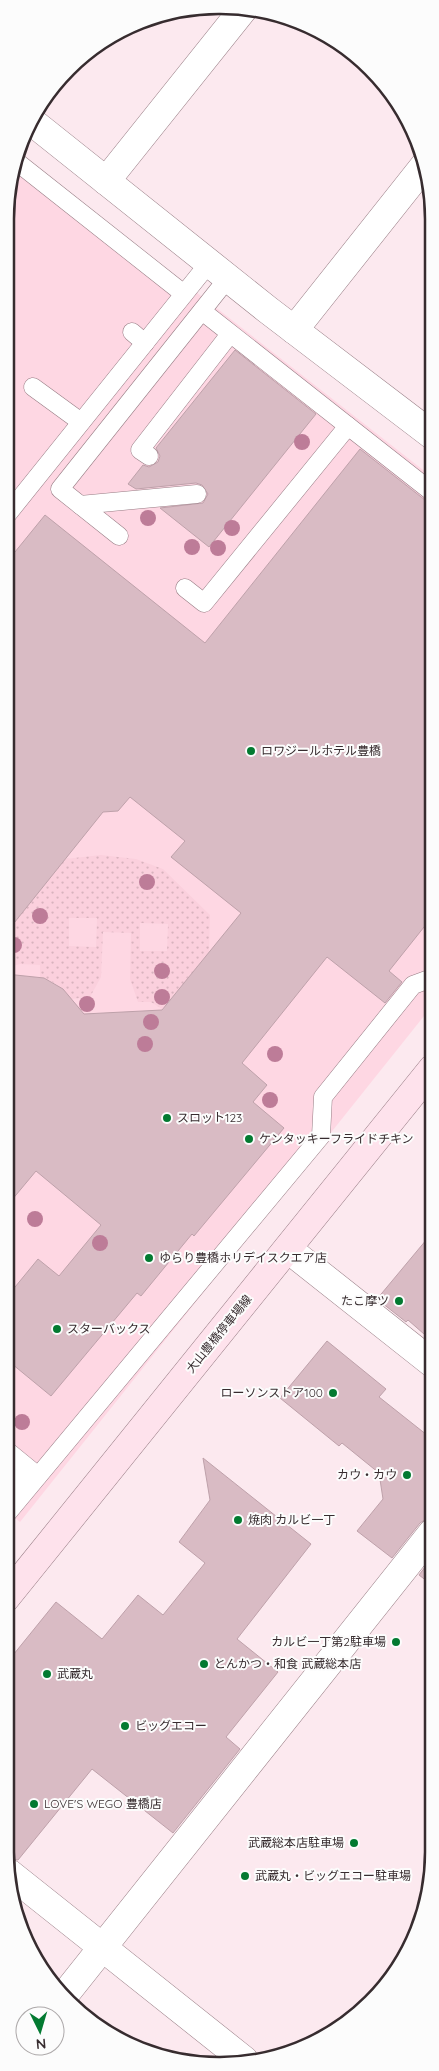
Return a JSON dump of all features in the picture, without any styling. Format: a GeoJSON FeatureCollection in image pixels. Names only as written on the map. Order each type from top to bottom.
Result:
{"type":"FeatureCollection","features":[{"type":"Feature","properties":{"kind":"main road","name":"大山豊橋停車場線"},"geometry":{"type":"LineString","coordinates":[[14,1588],[425,1078]]}},
{"type":"Feature","properties":{"kind":"street"},"geometry":{"type":"LineString","coordinates":[[106,181],[239,15]]}},
{"type":"Feature","properties":{"kind":"street"},"geometry":{"type":"LineString","coordinates":[[36,125],[294,330],[425,429]]}},
{"type":"Feature","properties":{"kind":"street"},"geometry":{"type":"LineString","coordinates":[[294,330],[419,172]]}},
{"type":"Feature","properties":{"kind":"street"},"geometry":{"type":"LineString","coordinates":[[288,1249],[425,1357]]}},
{"type":"Feature","properties":{"kind":"street"},"geometry":{"type":"LineString","coordinates":[[68,1991],[425,1542]]}},
{"type":"Feature","properties":{"kind":"street"},"geometry":{"type":"LineString","coordinates":[[16,1879],[239,2056]]}},
{"type":"Feature","properties":{"kind":"lane"},"geometry":{"type":"LineString","coordinates":[[21,165],[184,294]]}},
{"type":"Feature","properties":{"kind":"lane"},"geometry":{"type":"LineString","coordinates":[[14,506],[81,422],[139,338],[184,294],[218,270]]}},
{"type":"Feature","properties":{"kind":"lane"},"geometry":{"type":"LineString","coordinates":[[119,536],[60,490],[202,311],[218,270]]}},
{"type":"Feature","properties":{"kind":"lane"},"geometry":{"type":"LineString","coordinates":[[202,311],[425,486]]}},
{"type":"Feature","properties":{"kind":"lane"},"geometry":{"type":"LineString","coordinates":[[149,456],[140,450],[230,334]]}},
{"type":"Feature","properties":{"kind":"lane"},"geometry":{"type":"LineString","coordinates":[[33,387],[81,422]]}},
{"type":"Feature","properties":{"kind":"lane"},"geometry":{"type":"LineString","coordinates":[[185,588],[204,603],[348,426]]}},
{"type":"Feature","properties":{"kind":"lane"},"geometry":{"type":"LineString","coordinates":[[80,505],[197,494]]}},
{"type":"Feature","properties":{"kind":"lane"},"geometry":{"type":"LineString","coordinates":[[14,1505],[321,1136],[323,1097],[413,985],[425,981]]}},
{"type":"Feature","properties":{"kind":"lane"},"geometry":{"type":"LineString","coordinates":[[14,1456],[38,1476]]}},
{"type":"Feature","properties":{"kind":"lane"},"geometry":{"type":"LineString","coordinates":[[14,1479],[20,1483],[14,1491]]}},
{"type":"Feature","properties":{"kind":"shaded area"},"geometry":{"type":"Polygon","coordinates":[[[24,157],[425,472],[425,1015],[20,1522],[14,1517],[14,206],[24,157]]]}},
{"type":"Feature","properties":{"kind":"shaded area"},"geometry":{"type":"Polygon","coordinates":[[[101,855],[136,859],[163,869],[210,915],[209,952],[162,1009],[151,1002],[138,1002],[130,979],[131,933],[103,932],[101,977],[90,997],[71,999],[57,985],[49,980],[40,978],[40,965],[20,964],[14,966],[14,923],[65,859],[101,855]],[[69,918],[69,946],[96,947],[97,918],[69,918]],[[140,923],[140,951],[167,951],[168,924],[140,923]]]}},
{"type":"Feature","properties":{"kind":"building"},"geometry":{"type":"Polygon","coordinates":[[[235,350],[316,414],[209,547],[160,508],[203,503],[208,494],[202,485],[196,483],[136,489],[128,484],[143,465],[149,467],[158,462],[160,456],[156,448],[235,350]]]}},
{"type":"Feature","properties":{"kind":"building","name":"ロワジールホテル豊橋"},"geometry":{"type":"Polygon","coordinates":[[[360,449],[425,500],[425,926],[389,971],[402,982],[385,1003],[327,957],[242,1063],[267,1085],[253,1102],[284,1128],[194,1236],[192,1234],[141,1296],[137,1293],[51,1396],[14,1366],[14,1288],[38,1259],[59,1276],[101,1225],[36,1171],[14,1197],[14,975],[44,978],[63,989],[84,1014],[162,1010],[241,913],[171,857],[185,841],[130,797],[118,811],[103,812],[14,923],[14,553],[45,515],[205,643],[360,449]]]}},
{"type":"Feature","properties":{"kind":"building"},"geometry":{"type":"Polygon","coordinates":[[[425,1241],[425,1335],[408,1320],[406,1322],[377,1299],[425,1241]]]}},
{"type":"Feature","properties":{"kind":"building"},"geometry":{"type":"Polygon","coordinates":[[[327,1341],[386,1389],[379,1397],[425,1433],[425,1520],[420,1523],[392,1558],[357,1531],[383,1499],[379,1473],[342,1443],[339,1446],[280,1398],[327,1341]]]}},
{"type":"Feature","properties":{"kind":"building"},"geometry":{"type":"Polygon","coordinates":[[[203,1458],[311,1544],[237,1639],[278,1672],[226,1737],[240,1749],[173,1833],[92,1769],[18,1860],[14,1859],[14,1654],[56,1602],[102,1639],[138,1595],[163,1615],[205,1563],[179,1542],[210,1500],[203,1458]]]}},
{"type":"Feature","properties":{"kind":"building"},"geometry":{"type":"Polygon","coordinates":[[[425,1567],[425,1580],[419,1575],[425,1567]]]}},
{"type":"Feature","properties":{"kind":"place","name":"ロワジールホテル豊橋"},"geometry":{"type":"Point","coordinates":[251,751]}},
{"type":"Feature","properties":{"kind":"place","name":"スロット123"},"geometry":{"type":"Point","coordinates":[167,1118]}},
{"type":"Feature","properties":{"kind":"place","name":"ケンタッキーフライドチキン"},"geometry":{"type":"Point","coordinates":[249,1139]}},
{"type":"Feature","properties":{"kind":"place","name":"ゆらり豊橋ホリデイスクエア店"},"geometry":{"type":"Point","coordinates":[149,1258]}},
{"type":"Feature","properties":{"kind":"place","name":"たこ摩ツ"},"geometry":{"type":"Point","coordinates":[399,1301]}},
{"type":"Feature","properties":{"kind":"place","name":"スターバックス"},"geometry":{"type":"Point","coordinates":[57,1329]}},
{"type":"Feature","properties":{"kind":"place","name":"ローソンストア100"},"geometry":{"type":"Point","coordinates":[333,1393]}},
{"type":"Feature","properties":{"kind":"place","name":"カウ・カウ"},"geometry":{"type":"Point","coordinates":[407,1475]}},
{"type":"Feature","properties":{"kind":"place","name":"焼肉 カルビ一丁"},"geometry":{"type":"Point","coordinates":[238,1520]}},
{"type":"Feature","properties":{"kind":"place","name":"カルビ一丁第2駐車場"},"geometry":{"type":"Point","coordinates":[396,1642]}},
{"type":"Feature","properties":{"kind":"place","name":"とんかつ・和食 武蔵総本店"},"geometry":{"type":"Point","coordinates":[204,1664]}},
{"type":"Feature","properties":{"kind":"place","name":"武蔵丸"},"geometry":{"type":"Point","coordinates":[47,1674]}},
{"type":"Feature","properties":{"kind":"place","name":"ビッグエコー"},"geometry":{"type":"Point","coordinates":[125,1726]}},
{"type":"Feature","properties":{"kind":"place","name":"LOVE'S WEGO 豊橋店"},"geometry":{"type":"Point","coordinates":[34,1804]}},
{"type":"Feature","properties":{"kind":"place","name":"武蔵総本店駐車場"},"geometry":{"type":"Point","coordinates":[354,1843]}},
{"type":"Feature","properties":{"kind":"place","name":"武蔵丸・ビッグエコー駐車場"},"geometry":{"type":"Point","coordinates":[245,1876]}}]}
